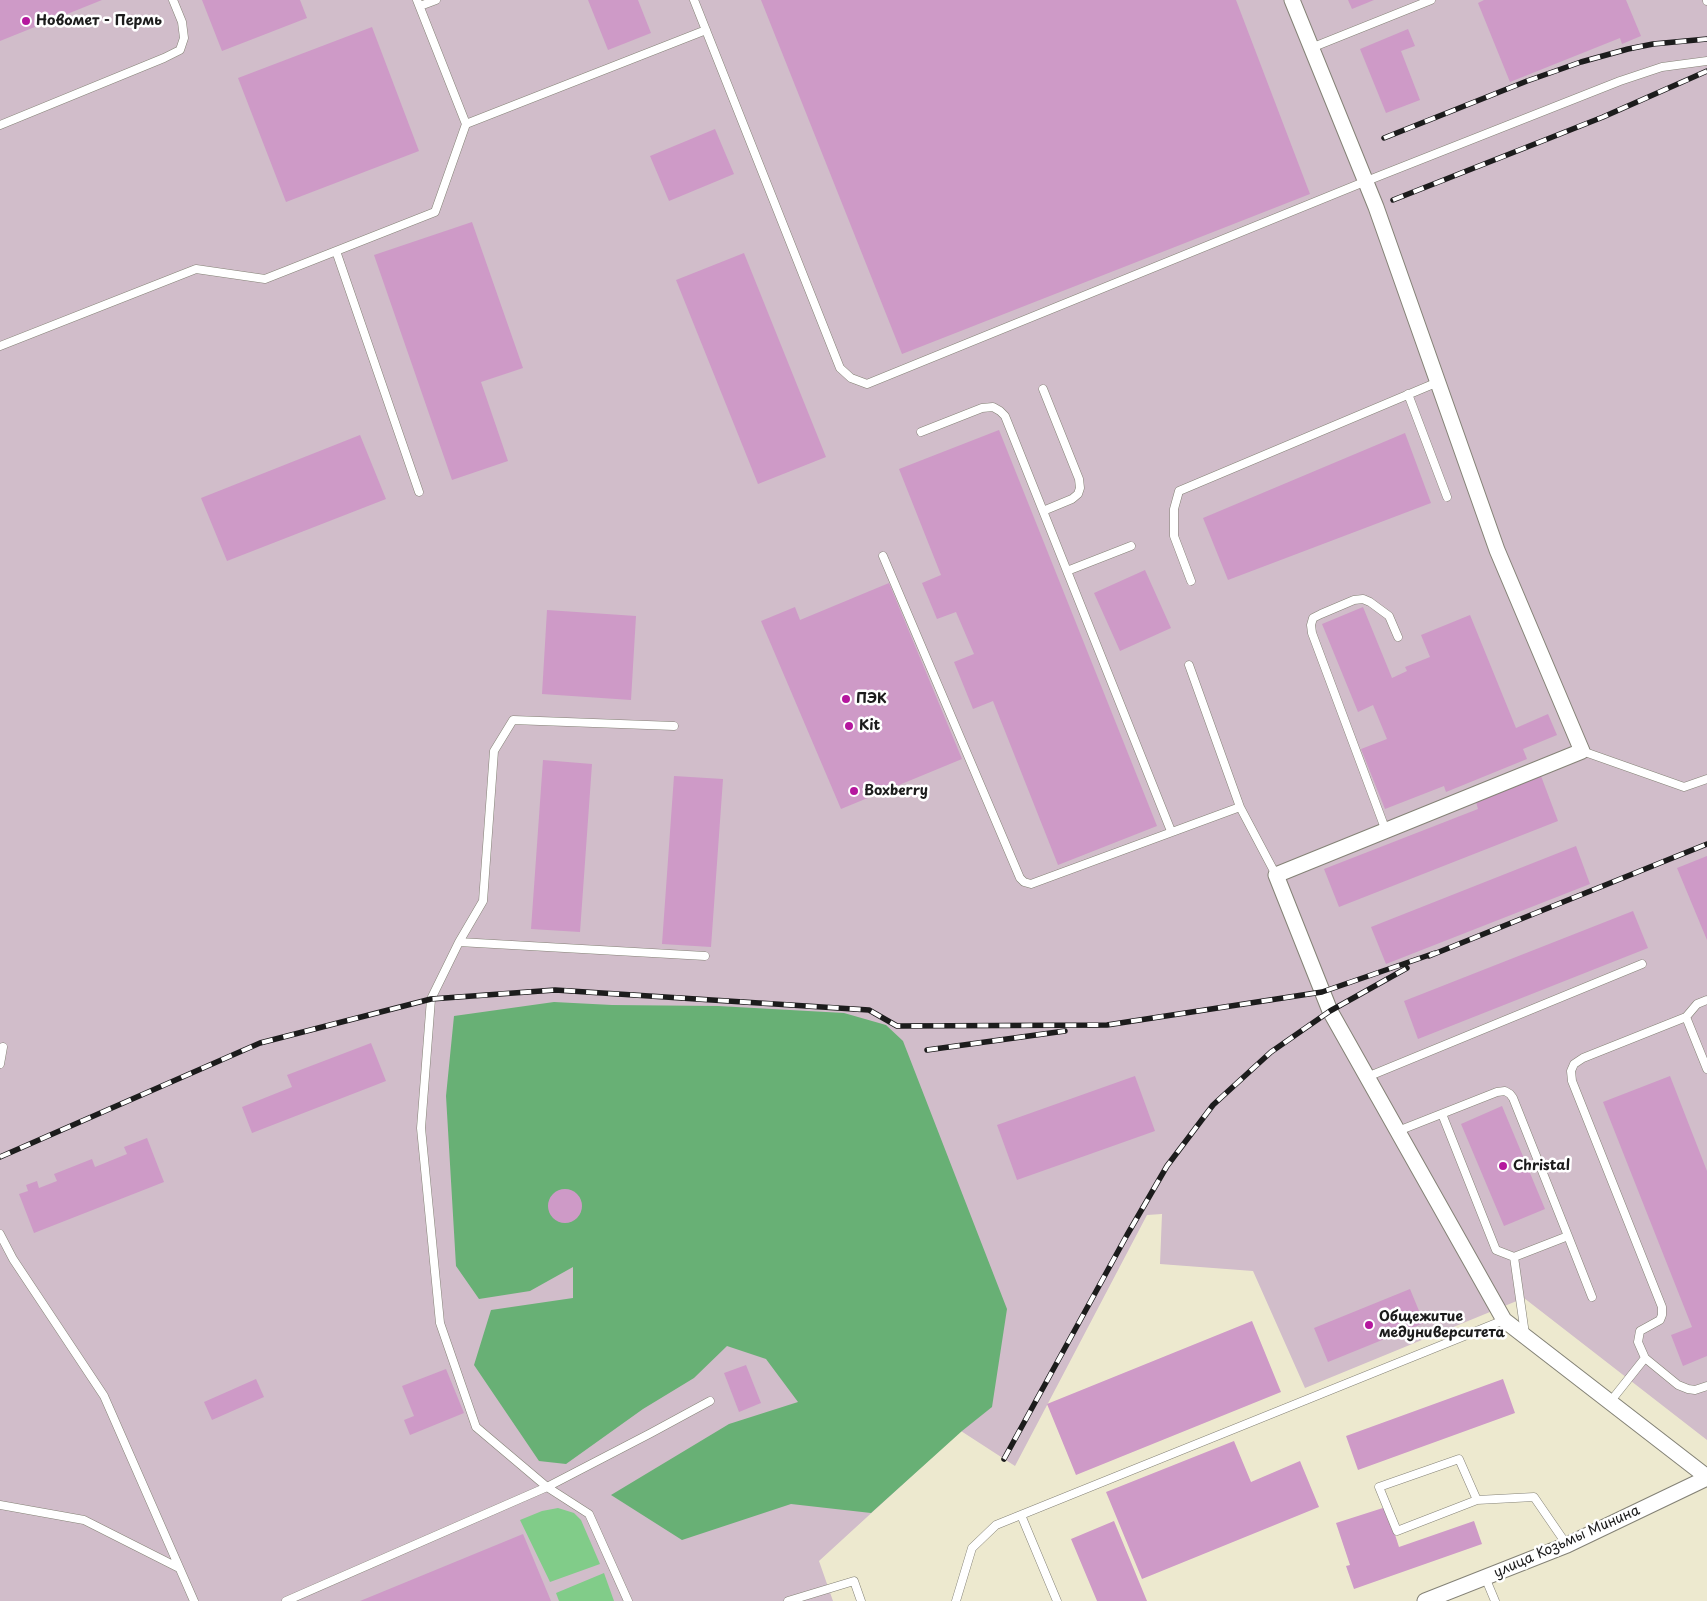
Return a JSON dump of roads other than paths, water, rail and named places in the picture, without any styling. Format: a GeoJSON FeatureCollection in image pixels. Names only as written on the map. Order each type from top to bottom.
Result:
{"type":"FeatureCollection","features":[{"type":"Feature","properties":{"kind":"street"},"geometry":{"type":"LineString","coordinates":[[1292,0],[1364,182],[1376,207],[1497,550],[1582,751],[1276,875],[1330,1011],[1504,1320],[1707,1477]]}},
{"type":"Feature","properties":{"kind":"street","name":"улица Козьмы Минина"},"geometry":{"type":"LineString","coordinates":[[1425,1601],[1567,1545],[1707,1477]]}},
{"type":"Feature","properties":{"kind":"lane"},"geometry":{"type":"LineString","coordinates":[[0,125],[180,50],[184,38],[182,22],[173,0]]}},
{"type":"Feature","properties":{"kind":"lane"},"geometry":{"type":"LineString","coordinates":[[0,346],[196,269],[265,279],[435,212],[466,124],[419,3],[436,0]]}},
{"type":"Feature","properties":{"kind":"lane"},"geometry":{"type":"LineString","coordinates":[[694,0],[840,368],[851,378],[867,384],[1364,182],[1620,81],[1662,67],[1707,61]]}},
{"type":"Feature","properties":{"kind":"lane"},"geometry":{"type":"LineString","coordinates":[[1311,48],[1431,0]]}},
{"type":"Feature","properties":{"kind":"lane"},"geometry":{"type":"LineString","coordinates":[[466,124],[706,30]]}},
{"type":"Feature","properties":{"kind":"lane"},"geometry":{"type":"LineString","coordinates":[[336,251],[419,492]]}},
{"type":"Feature","properties":{"kind":"lane"},"geometry":{"type":"LineString","coordinates":[[1191,581],[1174,536],[1174,509],[1178,491],[1438,382]]}},
{"type":"Feature","properties":{"kind":"lane"},"geometry":{"type":"LineString","coordinates":[[1043,389],[1079,479],[1080,488],[1078,494],[1072,499],[1043,511]]}},
{"type":"Feature","properties":{"kind":"lane"},"geometry":{"type":"LineString","coordinates":[[1408,394],[1447,497]]}},
{"type":"Feature","properties":{"kind":"lane"},"geometry":{"type":"LineString","coordinates":[[921,432],[982,408],[993,407],[1005,416],[1171,831]]}},
{"type":"Feature","properties":{"kind":"lane"},"geometry":{"type":"LineString","coordinates":[[1067,571],[1130,546]]}},
{"type":"Feature","properties":{"kind":"lane"},"geometry":{"type":"LineString","coordinates":[[883,556],[1020,878],[1024,882],[1031,884],[1240,807]]}},
{"type":"Feature","properties":{"kind":"lane"},"geometry":{"type":"LineString","coordinates":[[1386,830],[1312,633],[1311,625],[1313,618],[1354,600],[1363,599],[1389,616],[1398,637]]}},
{"type":"Feature","properties":{"kind":"lane"},"geometry":{"type":"LineString","coordinates":[[1189,665],[1240,807],[1276,875]]}},
{"type":"Feature","properties":{"kind":"lane"},"geometry":{"type":"LineString","coordinates":[[628,1601],[589,1514],[546,1487],[476,1427],[440,1323],[421,1128],[431,999],[459,942],[483,901],[494,751],[513,720],[674,726]]}},
{"type":"Feature","properties":{"kind":"lane"},"geometry":{"type":"LineString","coordinates":[[1582,751],[1684,788],[1707,779]]}},
{"type":"Feature","properties":{"kind":"lane"},"geometry":{"type":"LineString","coordinates":[[459,942],[705,956]]}},
{"type":"Feature","properties":{"kind":"lane"},"geometry":{"type":"LineString","coordinates":[[1367,1077],[1642,964]]}},
{"type":"Feature","properties":{"kind":"lane"},"geometry":{"type":"LineString","coordinates":[[1707,1000],[1697,1004],[1686,1017],[1583,1058],[1574,1064],[1571,1071],[1572,1081],[1662,1307],[1660,1320],[1640,1331],[1638,1342],[1645,1358],[1678,1385],[1695,1390],[1707,1386]]}},
{"type":"Feature","properties":{"kind":"lane"},"geometry":{"type":"LineString","coordinates":[[1686,1017],[1707,1069]]}},
{"type":"Feature","properties":{"kind":"lane"},"geometry":{"type":"LineString","coordinates":[[0,1064],[3,1047]]}},
{"type":"Feature","properties":{"kind":"lane"},"geometry":{"type":"LineString","coordinates":[[1398,1131],[1497,1092],[1505,1091],[1510,1094],[1592,1297]]}},
{"type":"Feature","properties":{"kind":"lane"},"geometry":{"type":"LineString","coordinates":[[1442,1114],[1496,1250],[1514,1257],[1568,1236]]}},
{"type":"Feature","properties":{"kind":"lane"},"geometry":{"type":"LineString","coordinates":[[0,1234],[13,1259],[104,1396],[194,1601]]}},
{"type":"Feature","properties":{"kind":"lane"},"geometry":{"type":"LineString","coordinates":[[1514,1257],[1525,1336]]}},
{"type":"Feature","properties":{"kind":"lane"},"geometry":{"type":"LineString","coordinates":[[956,1601],[972,1548],[996,1525],[1504,1320]]}},
{"type":"Feature","properties":{"kind":"lane"},"geometry":{"type":"LineString","coordinates":[[1610,1402],[1645,1358]]}},
{"type":"Feature","properties":{"kind":"lane"},"geometry":{"type":"LineString","coordinates":[[286,1601],[546,1487],[710,1401]]}},
{"type":"Feature","properties":{"kind":"lane"},"geometry":{"type":"LineString","coordinates":[[1477,1500],[1459,1459],[1379,1487],[1397,1531],[1477,1500],[1534,1497],[1567,1545]]}},
{"type":"Feature","properties":{"kind":"lane"},"geometry":{"type":"LineString","coordinates":[[0,1505],[84,1520],[179,1568]]}},
{"type":"Feature","properties":{"kind":"lane"},"geometry":{"type":"LineString","coordinates":[[1021,1515],[1056,1601]]}},
{"type":"Feature","properties":{"kind":"lane"},"geometry":{"type":"LineString","coordinates":[[1485,1577],[1495,1601]]}},
{"type":"Feature","properties":{"kind":"lane"},"geometry":{"type":"LineString","coordinates":[[788,1601],[854,1581],[861,1601]]}},
{"type":"Feature","properties":{"kind":"railway"},"geometry":{"type":"LineString","coordinates":[[1384,138],[1527,81],[1581,62],[1653,44],[1707,39]]}},
{"type":"Feature","properties":{"kind":"railway"},"geometry":{"type":"LineString","coordinates":[[1393,200],[1603,117],[1707,71]]}},
{"type":"Feature","properties":{"kind":"railway"},"geometry":{"type":"LineString","coordinates":[[1429,956],[1707,844]]}},
{"type":"Feature","properties":{"kind":"railway"},"geometry":{"type":"LineString","coordinates":[[0,1157],[260,1043],[431,999],[555,990],[869,1010],[897,1026],[1107,1025],[1322,992],[1435,953]]}},
{"type":"Feature","properties":{"kind":"railway"},"geometry":{"type":"LineString","coordinates":[[1004,1459],[1167,1166],[1213,1105],[1271,1052],[1330,1011],[1407,968]]}},
{"type":"Feature","properties":{"kind":"railway"},"geometry":{"type":"LineString","coordinates":[[927,1050],[1065,1031]]}},
{"type":"Feature","properties":{"kind":"place","name":"Новомет - Пермь"},"geometry":{"type":"Point","coordinates":[26,21]}},
{"type":"Feature","properties":{"kind":"place","name":"ПЭК"},"geometry":{"type":"Point","coordinates":[846,699]}},
{"type":"Feature","properties":{"kind":"place","name":"Kit"},"geometry":{"type":"Point","coordinates":[849,726]}},
{"type":"Feature","properties":{"kind":"place","name":"Boxberry"},"geometry":{"type":"Point","coordinates":[854,791]}},
{"type":"Feature","properties":{"kind":"place","name":"Christal"},"geometry":{"type":"Point","coordinates":[1503,1166]}},
{"type":"Feature","properties":{"kind":"place","name":"Общежитие медуниверситета"},"geometry":{"type":"Point","coordinates":[1369,1325]}}]}
